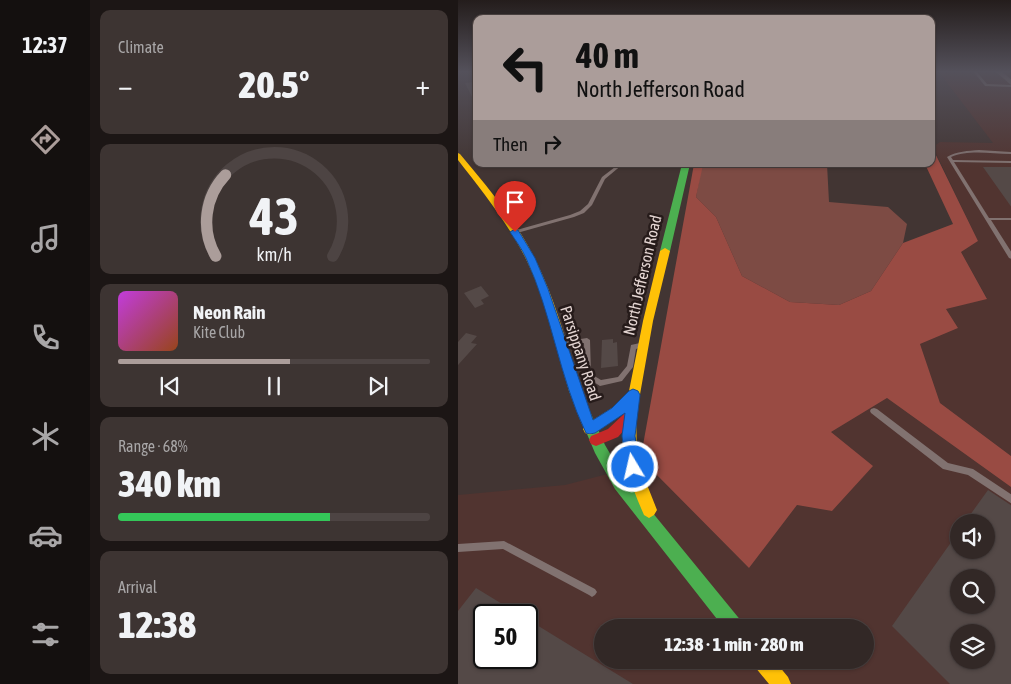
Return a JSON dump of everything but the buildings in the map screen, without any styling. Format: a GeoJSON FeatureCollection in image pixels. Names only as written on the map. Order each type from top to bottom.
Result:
{"type":"FeatureCollection","features":[{"type":"Feature","properties":{"kind":"main road","name":"Parsippany Road"},"geometry":{"type":"LineString","coordinates":[[458,155],[462,167],[500,208],[530,258],[561,344],[580,406],[620,484],[729,619]]}},
{"type":"Feature","properties":{"kind":"main road","name":"North Jefferson Road"},"geometry":{"type":"LineString","coordinates":[[661,534],[645,500],[633,467],[628,436],[633,395],[643,344],[661,260],[685,167]]}},
{"type":"Feature","properties":{"kind":"main road"},"geometry":{"type":"LineString","coordinates":[[590,428],[617,412],[633,395]]}},
{"type":"Feature","properties":{"kind":"main road"},"geometry":{"type":"LineString","coordinates":[[596,440],[613,433],[630,417]]}},
{"type":"Feature","properties":{"kind":"main road"},"geometry":{"type":"LineString","coordinates":[[769,669],[781,684]]}},
{"type":"Feature","properties":{"kind":"lane"},"geometry":{"type":"LineString","coordinates":[[1012,153],[953,153],[948,157],[1012,258]]}},
{"type":"Feature","properties":{"kind":"lane"},"geometry":{"type":"LineString","coordinates":[[951,160],[1012,162]]}},
{"type":"Feature","properties":{"kind":"lane"},"geometry":{"type":"LineString","coordinates":[[515,232],[582,212],[590,205],[603,178],[617,167]]}},
{"type":"Feature","properties":{"kind":"lane"},"geometry":{"type":"LineString","coordinates":[[987,219],[1012,219]]}},
{"type":"Feature","properties":{"kind":"lane"},"geometry":{"type":"LineString","coordinates":[[561,344],[587,340],[588,375],[600,382],[620,379],[630,367],[633,347],[643,344]]}},
{"type":"Feature","properties":{"kind":"lane"},"geometry":{"type":"LineString","coordinates":[[874,411],[946,466],[970,472],[1012,500]]}},
{"type":"Feature","properties":{"kind":"lane"},"geometry":{"type":"LineString","coordinates":[[458,548],[504,545],[592,592]]}},
{"type":"Feature","properties":{"kind":"shaded area"},"geometry":{"type":"Polygon","coordinates":[[[962,103],[1011,103],[1011,456],[940,403],[920,344],[958,328],[946,309],[987,298],[961,252],[978,241],[935,151],[935,146],[940,142],[993,143],[962,103]]]}},
{"type":"Feature","properties":{"kind":"shaded area"},"geometry":{"type":"Polygon","coordinates":[[[935,153],[978,241],[961,252],[987,299],[946,309],[958,328],[920,344],[940,403],[1011,456],[1011,487],[887,398],[831,432],[873,466],[832,511],[797,505],[749,568],[646,464],[641,456],[693,167],[703,167],[696,197],[716,217],[742,276],[790,302],[839,305],[871,291],[903,243],[953,224],[926,167],[935,167],[935,153]]]}},
{"type":"Feature","properties":{"kind":"shaded area"},"geometry":{"type":"Polygon","coordinates":[[[701,167],[827,167],[829,202],[888,207],[907,224],[903,243],[871,291],[839,305],[790,302],[742,276],[716,217],[696,197],[701,167]]]}},
{"type":"Feature","properties":{"kind":"shaded area"},"geometry":{"type":"Polygon","coordinates":[[[887,398],[1011,487],[1011,684],[458,684],[458,495],[565,485],[646,464],[749,568],[797,505],[832,511],[872,466],[831,432],[887,398]]]}},
{"type":"Feature","properties":{"kind":"traffic: fast"},"geometry":{"type":"LineString","coordinates":[[665,251],[685,167]]}},
{"type":"Feature","properties":{"kind":"traffic: fast"},"geometry":{"type":"LineString","coordinates":[[575,391],[600,449],[620,484],[729,619]]}},
{"type":"Feature","properties":{"kind":"traffic: slow"},"geometry":{"type":"LineString","coordinates":[[458,155],[506,218],[530,258],[550,306],[575,391]]}},
{"type":"Feature","properties":{"kind":"traffic: slow"},"geometry":{"type":"LineString","coordinates":[[649,510],[633,467],[630,453],[630,417],[648,321],[665,251]]}},
{"type":"Feature","properties":{"kind":"traffic: slow"},"geometry":{"type":"LineString","coordinates":[[590,429],[617,412],[633,395]]}},
{"type":"Feature","properties":{"kind":"traffic: slow"},"geometry":{"type":"LineString","coordinates":[[769,669],[781,684]]}},
{"type":"Feature","properties":{"kind":"traffic: jam"},"geometry":{"type":"LineString","coordinates":[[596,440],[613,433],[630,417]]}},
{"type":"Feature","properties":{"kind":"route"},"geometry":{"type":"LineString","coordinates":[[515,232],[530,258],[543,289],[580,406],[590,428],[606,421],[633,395],[628,436],[633,467]]}}]}
